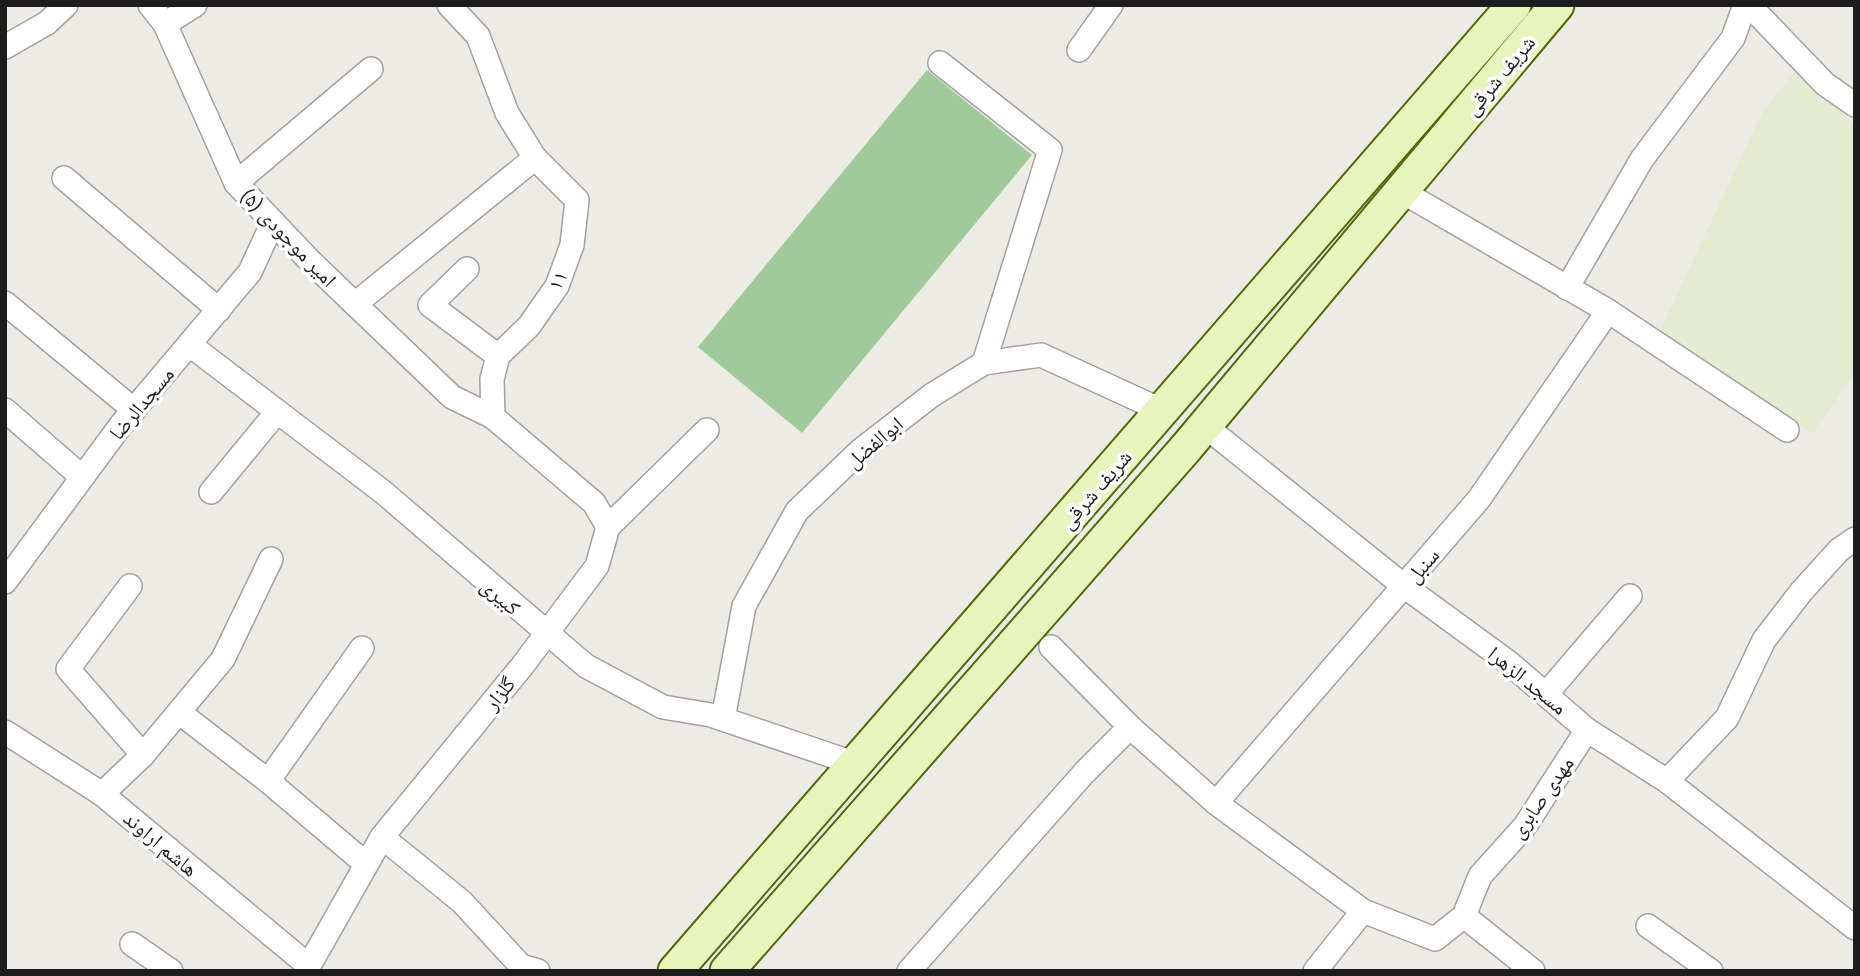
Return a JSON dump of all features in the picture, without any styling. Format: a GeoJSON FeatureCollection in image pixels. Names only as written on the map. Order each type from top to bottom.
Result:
{"type":"FeatureCollection","features":[{"type":"Feature","properties":{"kind":"main road","name":"شریف شرقی"},"geometry":{"type":"LineString","coordinates":[[675,971],[1514,5]]}},
{"type":"Feature","properties":{"kind":"main road","name":"شریف شرقی"},"geometry":{"type":"LineString","coordinates":[[727,971],[1039,637],[1205,426],[1557,5]]}},
{"type":"Feature","properties":{"kind":"main road"},"geometry":{"type":"LineString","coordinates":[[998,601],[1039,637]]}},
{"type":"Feature","properties":{"kind":"street"},"geometry":{"type":"LineString","coordinates":[[5,47],[47,23],[66,5]]}},
{"type":"Feature","properties":{"kind":"street","name":"امیر موجودی (۵)"},"geometry":{"type":"LineString","coordinates":[[150,5],[165,24],[236,183],[355,304],[452,397],[493,418]]}},
{"type":"Feature","properties":{"kind":"street"},"geometry":{"type":"LineString","coordinates":[[165,24],[195,5]]}},
{"type":"Feature","properties":{"kind":"street","name":"۱۱"},"geometry":{"type":"LineString","coordinates":[[449,5],[478,36],[507,113],[535,158],[578,200],[572,245],[557,286],[528,326],[498,356]]}},
{"type":"Feature","properties":{"kind":"street"},"geometry":{"type":"LineString","coordinates":[[1079,50],[1111,5]]}},
{"type":"Feature","properties":{"kind":"street"},"geometry":{"type":"LineString","coordinates":[[1567,288],[1643,159],[1733,38],[1747,5],[1825,84],[1855,104]]}},
{"type":"Feature","properties":{"kind":"street"},"geometry":{"type":"LineString","coordinates":[[940,63],[1049,150],[984,363]]}},
{"type":"Feature","properties":{"kind":"street"},"geometry":{"type":"LineString","coordinates":[[236,183],[371,69]]}},
{"type":"Feature","properties":{"kind":"street"},"geometry":{"type":"LineString","coordinates":[[355,304],[535,158]]}},
{"type":"Feature","properties":{"kind":"street"},"geometry":{"type":"LineString","coordinates":[[64,178],[219,310]]}},
{"type":"Feature","properties":{"kind":"street"},"geometry":{"type":"LineString","coordinates":[[1401,191],[1608,311],[1787,430]]}},
{"type":"Feature","properties":{"kind":"street","name":"مسجدالرضا"},"geometry":{"type":"LineString","coordinates":[[5,582],[134,410],[250,272],[273,222]]}},
{"type":"Feature","properties":{"kind":"street"},"geometry":{"type":"LineString","coordinates":[[467,268],[430,305],[498,356],[492,379],[493,418],[594,503],[608,527]]}},
{"type":"Feature","properties":{"kind":"street"},"geometry":{"type":"LineString","coordinates":[[5,303],[134,410]]}},
{"type":"Feature","properties":{"kind":"street","name":"سنبل"},"geometry":{"type":"LineString","coordinates":[[1216,803],[1479,499],[1608,311]]}},
{"type":"Feature","properties":{"kind":"street","name":"کبیری"},"geometry":{"type":"LineString","coordinates":[[190,345],[383,492],[586,666],[663,707],[723,719],[856,764]]}},
{"type":"Feature","properties":{"kind":"street","name":"ابوالفضل"},"geometry":{"type":"LineString","coordinates":[[723,719],[744,606],[797,511],[861,450],[932,395],[984,363],[1041,355],[1163,411]]}},
{"type":"Feature","properties":{"kind":"street"},"geometry":{"type":"LineString","coordinates":[[5,410],[82,477]]}},
{"type":"Feature","properties":{"kind":"street"},"geometry":{"type":"LineString","coordinates":[[211,492],[277,412]]}},
{"type":"Feature","properties":{"kind":"street","name":"مسجد الزهرا"},"geometry":{"type":"LineString","coordinates":[[1205,426],[1404,586],[1547,693],[1587,730],[1667,781],[1855,928]]}},
{"type":"Feature","properties":{"kind":"street","name":"گلزار"},"geometry":{"type":"LineString","coordinates":[[307,968],[382,837],[546,634],[597,566],[608,527],[707,430]]}},
{"type":"Feature","properties":{"kind":"street"},"geometry":{"type":"LineString","coordinates":[[1667,781],[1727,718],[1764,640],[1801,592],[1839,550],[1855,539]]}},
{"type":"Feature","properties":{"kind":"street"},"geometry":{"type":"LineString","coordinates":[[102,794],[143,755],[223,659],[271,559]]}},
{"type":"Feature","properties":{"kind":"street"},"geometry":{"type":"LineString","coordinates":[[130,586],[68,669],[143,755]]}},
{"type":"Feature","properties":{"kind":"street"},"geometry":{"type":"LineString","coordinates":[[1547,693],[1630,596]]}},
{"type":"Feature","properties":{"kind":"street"},"geometry":{"type":"LineString","coordinates":[[1039,637],[1130,727],[1216,803],[1363,911],[1315,971]]}},
{"type":"Feature","properties":{"kind":"street"},"geometry":{"type":"LineString","coordinates":[[268,781],[362,648]]}},
{"type":"Feature","properties":{"kind":"street"},"geometry":{"type":"LineString","coordinates":[[180,713],[268,781],[366,864]]}},
{"type":"Feature","properties":{"kind":"street"},"geometry":{"type":"LineString","coordinates":[[918,968],[1084,773],[1130,727]]}},
{"type":"Feature","properties":{"kind":"street","name":"مهدی صابری"},"geometry":{"type":"LineString","coordinates":[[1363,911],[1435,939],[1464,916],[1480,876],[1525,826],[1587,730]]}},
{"type":"Feature","properties":{"kind":"street","name":"هاشم اراوند"},"geometry":{"type":"LineString","coordinates":[[5,732],[102,794],[307,968]]}},
{"type":"Feature","properties":{"kind":"street"},"geometry":{"type":"LineString","coordinates":[[382,837],[462,902],[525,969]]}},
{"type":"Feature","properties":{"kind":"street"},"geometry":{"type":"LineString","coordinates":[[1464,916],[1533,971]]}},
{"type":"Feature","properties":{"kind":"street"},"geometry":{"type":"LineString","coordinates":[[1648,926],[1711,971]]}},
{"type":"Feature","properties":{"kind":"street"},"geometry":{"type":"LineString","coordinates":[[132,944],[171,971]]}},
{"type":"Feature","properties":{"kind":"green space"},"geometry":{"type":"Polygon","coordinates":[[[1799,65],[1855,126],[1855,374],[1812,434],[1660,331],[1762,113],[1799,65]]]}},
{"type":"Feature","properties":{"kind":"green space"},"geometry":{"type":"Polygon","coordinates":[[[927,70],[1032,155],[802,433],[698,347],[927,70]]]}}]}
